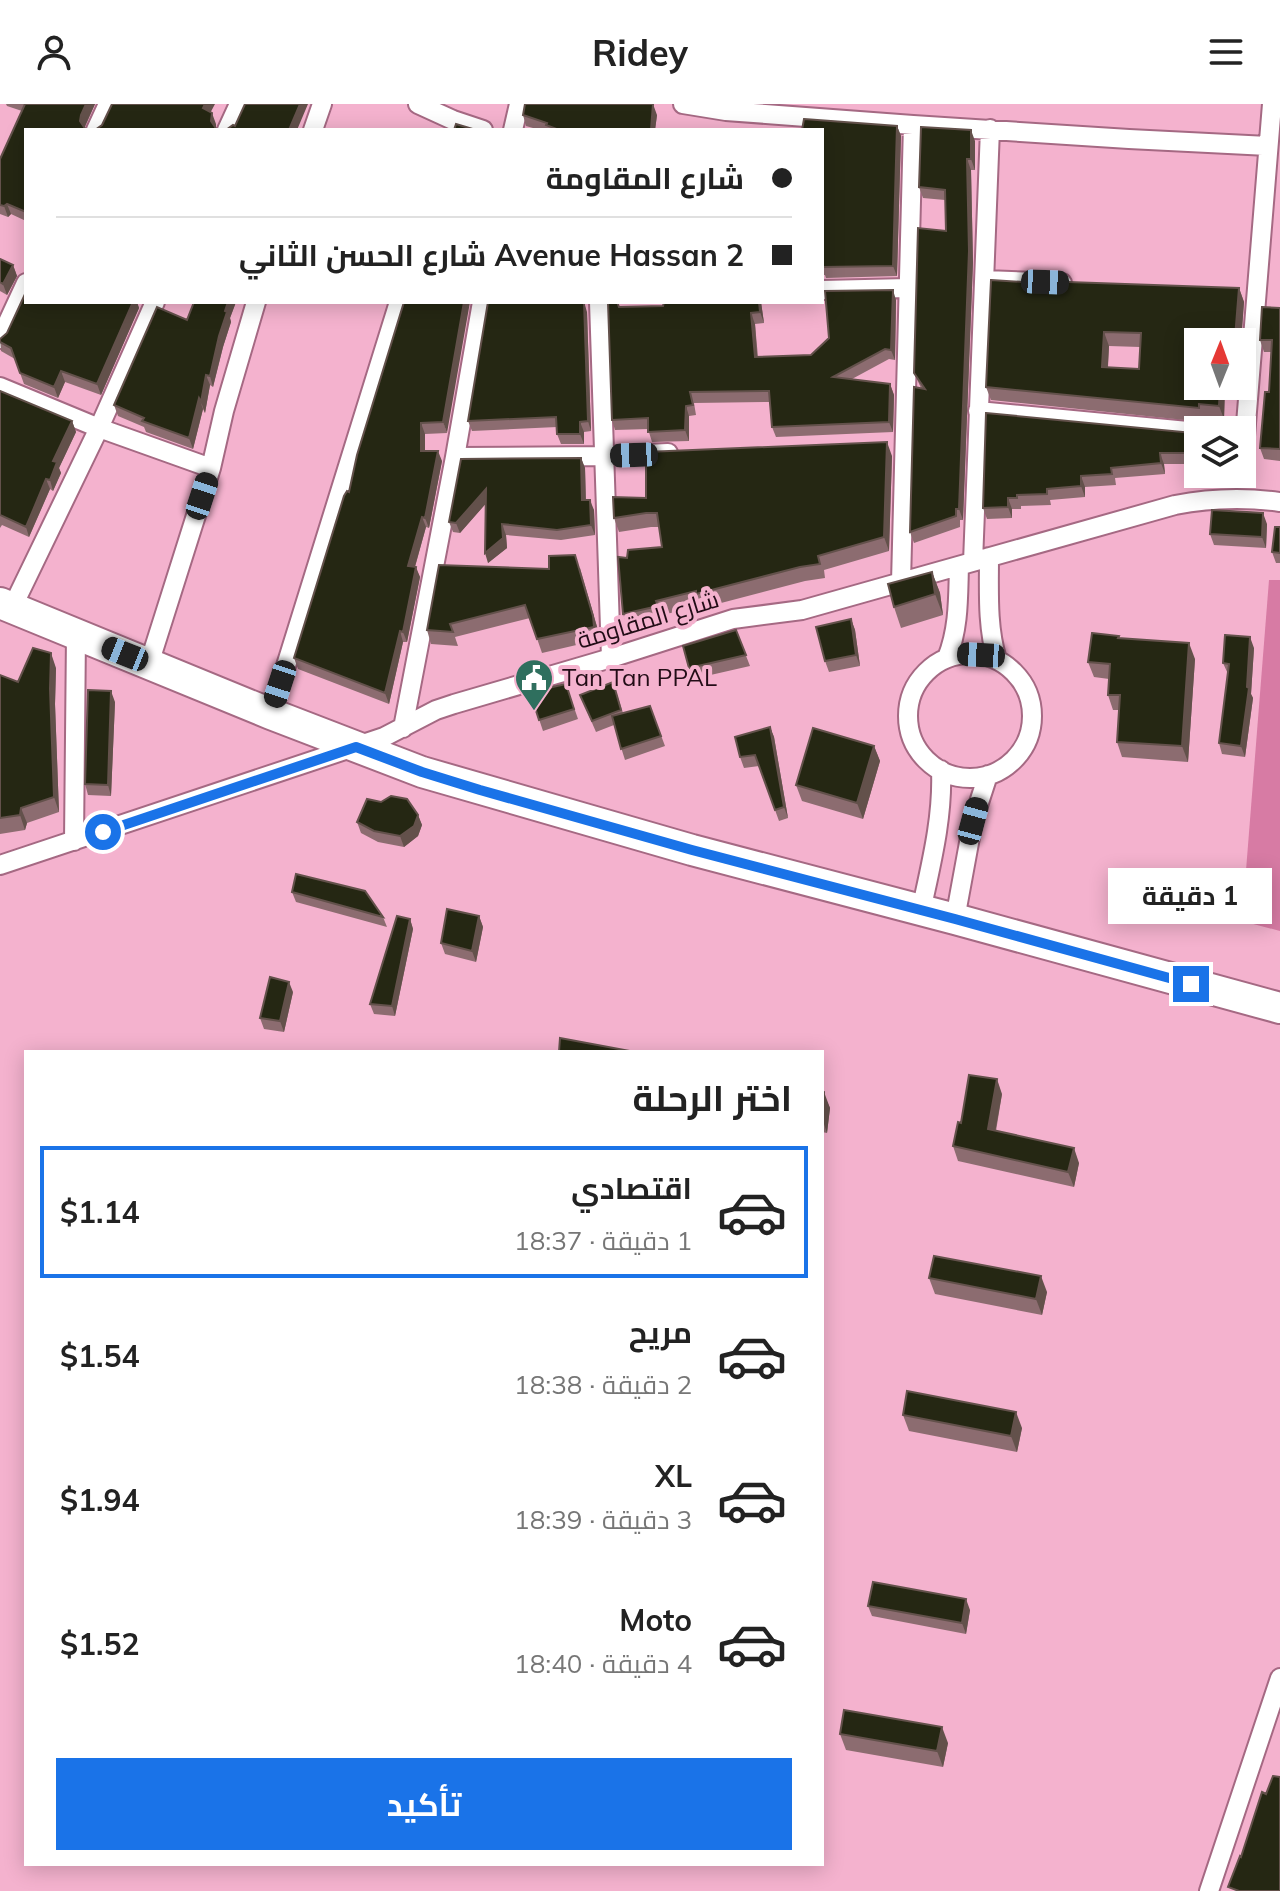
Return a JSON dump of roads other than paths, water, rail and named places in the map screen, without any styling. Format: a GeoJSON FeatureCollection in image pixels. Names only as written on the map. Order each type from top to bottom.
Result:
{"type":"FeatureCollection","features":[{"type":"Feature","properties":{"kind":"main road"},"geometry":{"type":"LineString","coordinates":[[6,605],[271,714],[422,772],[692,850],[1280,1008]]}},
{"type":"Feature","properties":{"kind":"street"},"geometry":{"type":"LineString","coordinates":[[97,128],[108,104]]}},
{"type":"Feature","properties":{"kind":"street"},"geometry":{"type":"LineString","coordinates":[[228,128],[239,104]]}},
{"type":"Feature","properties":{"kind":"street"},"geometry":{"type":"LineString","coordinates":[[314,128],[322,104]]}},
{"type":"Feature","properties":{"kind":"street"},"geometry":{"type":"LineString","coordinates":[[418,104],[452,125]]}},
{"type":"Feature","properties":{"kind":"street"},"geometry":{"type":"LineString","coordinates":[[513,128],[519,104]]}},
{"type":"Feature","properties":{"kind":"street"},"geometry":{"type":"LineString","coordinates":[[683,104],[726,111],[766,109],[913,125],[1268,146]]}},
{"type":"Feature","properties":{"kind":"street"},"geometry":{"type":"LineString","coordinates":[[1245,416],[1249,290],[1272,104]]}},
{"type":"Feature","properties":{"kind":"street"},"geometry":{"type":"LineString","coordinates":[[901,582],[896,444],[908,288],[913,125]]}},
{"type":"Feature","properties":{"kind":"street"},"geometry":{"type":"LineString","coordinates":[[947,658],[974,562],[990,129]]}},
{"type":"Feature","properties":{"kind":"street"},"geometry":{"type":"LineString","coordinates":[[985,280],[1075,284]]}},
{"type":"Feature","properties":{"kind":"street"},"geometry":{"type":"LineString","coordinates":[[0,339],[24,287]]}},
{"type":"Feature","properties":{"kind":"street"},"geometry":{"type":"LineString","coordinates":[[824,290],[908,288]]}},
{"type":"Feature","properties":{"kind":"street"},"geometry":{"type":"LineString","coordinates":[[6,605],[99,428],[154,304]]}},
{"type":"Feature","properties":{"kind":"street"},"geometry":{"type":"LineString","coordinates":[[149,664],[211,468],[255,304]]}},
{"type":"Feature","properties":{"kind":"street"},"geometry":{"type":"LineString","coordinates":[[271,714],[398,304]]}},
{"type":"Feature","properties":{"kind":"street"},"geometry":{"type":"LineString","coordinates":[[403,728],[482,304]]}},
{"type":"Feature","properties":{"kind":"street"},"geometry":{"type":"LineString","coordinates":[[599,304],[611,658]]}},
{"type":"Feature","properties":{"kind":"street"},"geometry":{"type":"LineString","coordinates":[[0,387],[99,428],[211,468]]}},
{"type":"Feature","properties":{"kind":"street"},"geometry":{"type":"LineString","coordinates":[[978,411],[1184,431]]}},
{"type":"Feature","properties":{"kind":"street"},"geometry":{"type":"LineString","coordinates":[[455,457],[683,453]]}},
{"type":"Feature","properties":{"kind":"street"},"geometry":{"type":"LineString","coordinates":[[1240,498],[1241,488]]}},
{"type":"Feature","properties":{"kind":"street","name":"شارع المقاومة"},"geometry":{"type":"LineString","coordinates":[[0,865],[356,747],[403,728],[436,710],[733,619],[802,610],[1175,505],[1240,498],[1280,502]]}},
{"type":"Feature","properties":{"kind":"street"},"geometry":{"type":"LineString","coordinates":[[974,562],[997,660]]}},
{"type":"Feature","properties":{"kind":"street"},"geometry":{"type":"LineString","coordinates":[[74,841],[76,634]]}},
{"type":"Feature","properties":{"kind":"street"},"geometry":{"type":"LineString","coordinates":[[964,654],[997,660],[1013,671],[1024,685],[1031,702],[1032,721],[1028,739],[1018,755],[1005,767],[988,775],[972,778],[941,770],[925,758],[913,742],[908,722],[909,702],[917,684],[930,669],[947,658],[964,654]]}},
{"type":"Feature","properties":{"kind":"street"},"geometry":{"type":"LineString","coordinates":[[921,911],[940,819],[941,770]]}},
{"type":"Feature","properties":{"kind":"street"},"geometry":{"type":"LineString","coordinates":[[955,919],[973,821],[988,775]]}},
{"type":"Feature","properties":{"kind":"street"},"geometry":{"type":"LineString","coordinates":[[1209,1891],[1280,1678]]}},
{"type":"Feature","properties":{"kind":"place","name":"Tan Tan PPAL"},"geometry":{"type":"Point","coordinates":[534,712]}}]}
